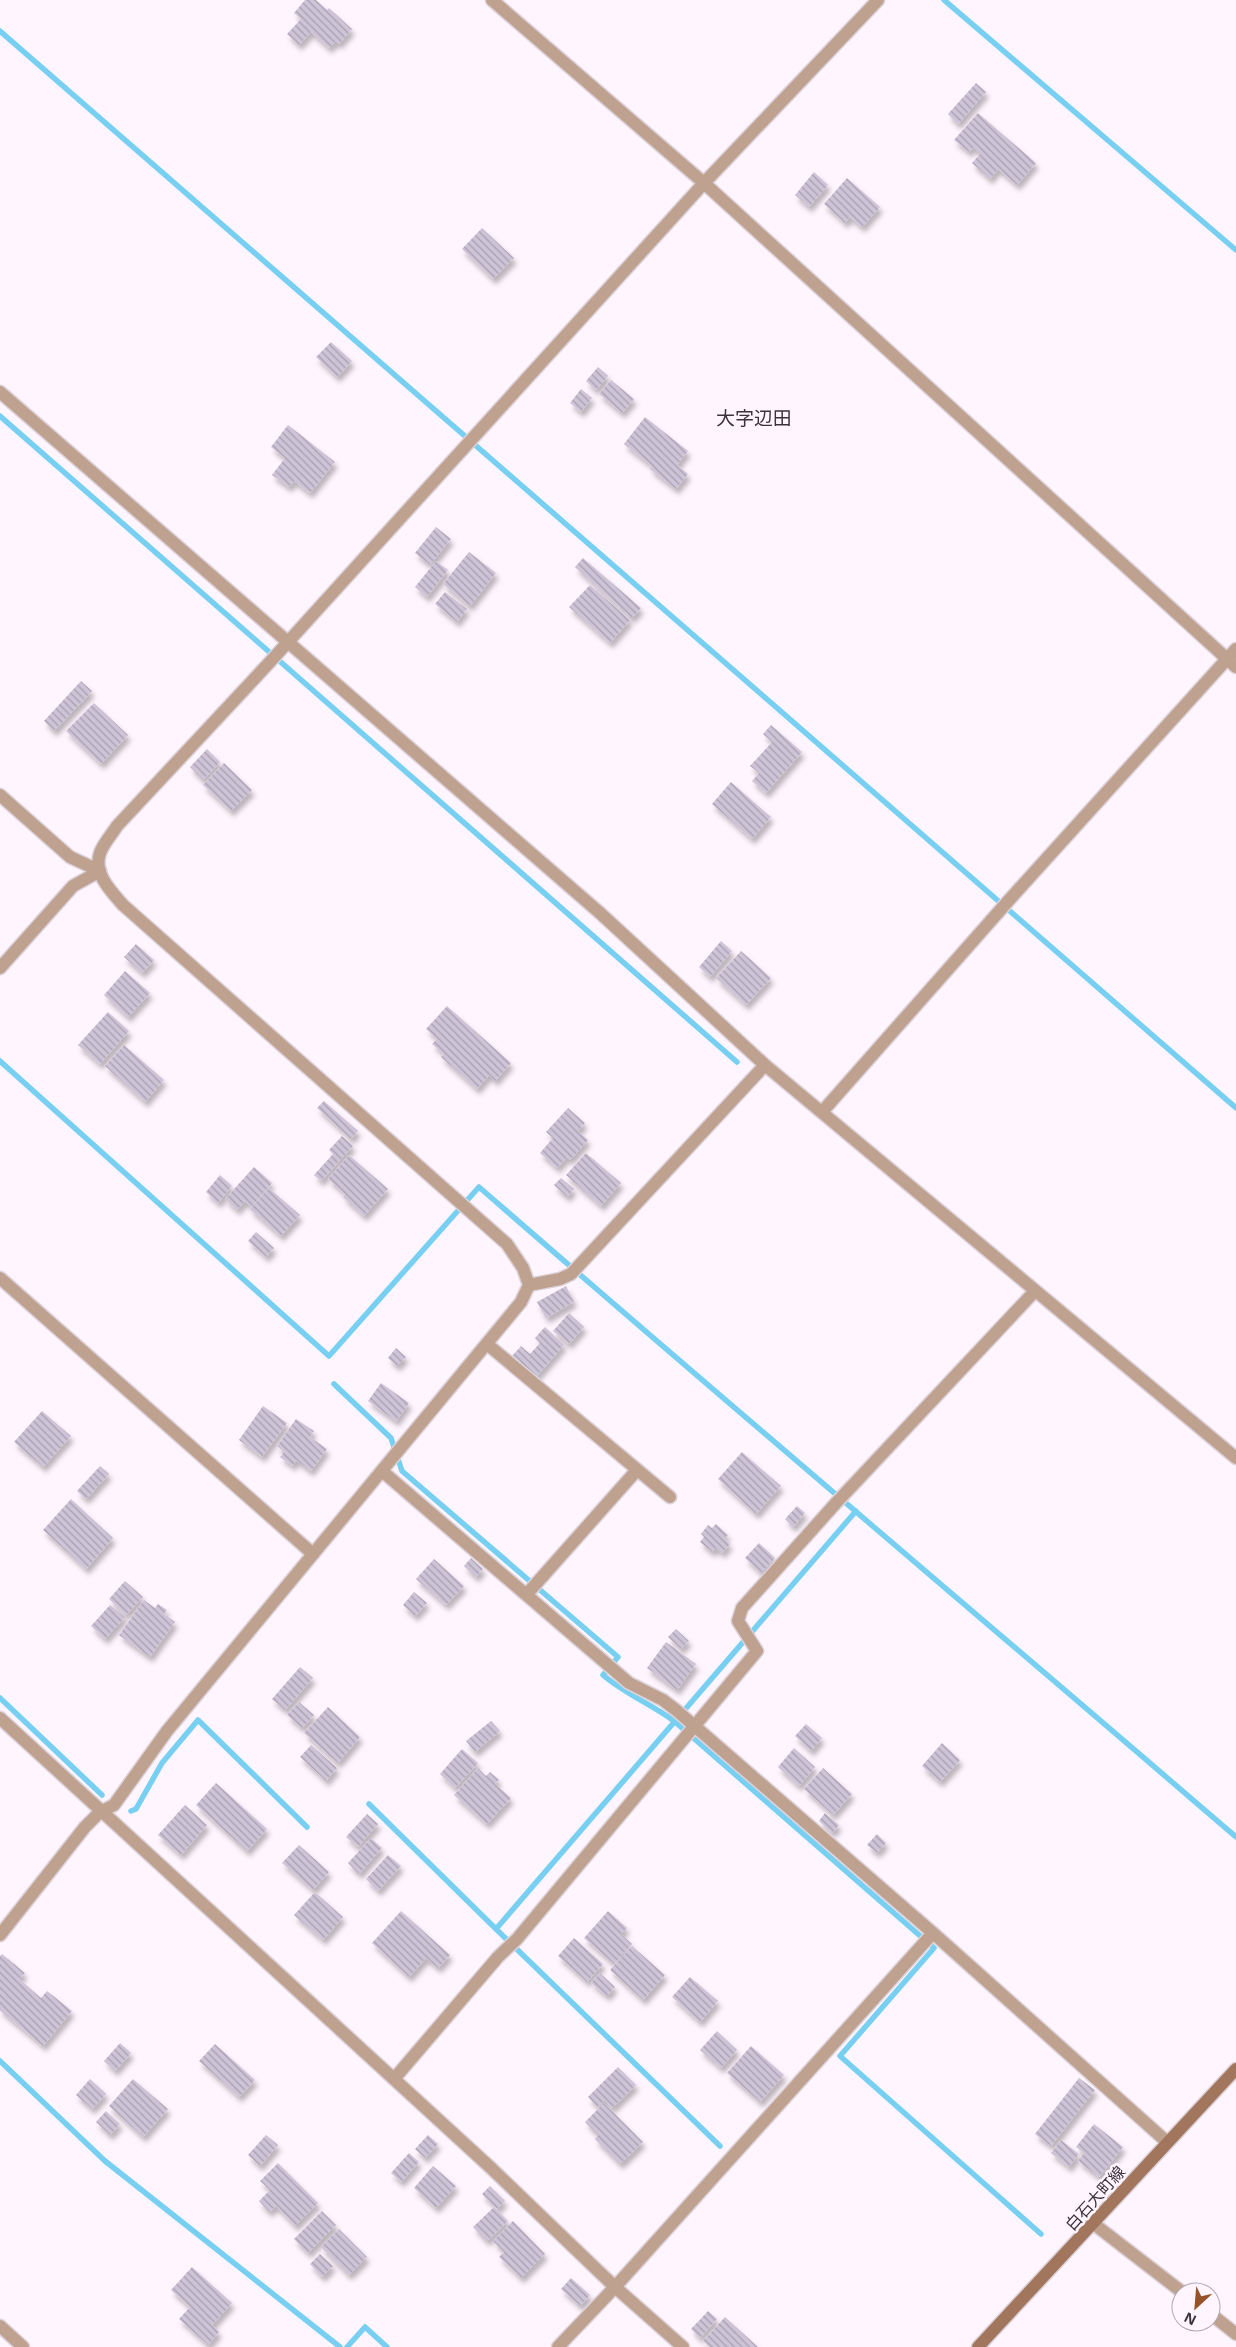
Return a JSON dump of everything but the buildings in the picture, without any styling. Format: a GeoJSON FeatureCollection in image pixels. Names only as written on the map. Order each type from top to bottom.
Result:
{"type":"FeatureCollection","features":[{"type":"Feature","properties":{"kind":"main road","name":"白石大町線"},"geometry":{"type":"LineString","coordinates":[[978,2347],[1236,2069]]}},
{"type":"Feature","properties":{"kind":"street"},"geometry":{"type":"LineString","coordinates":[[492,0],[704,183],[1232,663]]}},
{"type":"Feature","properties":{"kind":"street"},"geometry":{"type":"LineString","coordinates":[[0,1934],[85,1827],[100,1812],[114,1805],[167,1731],[487,1344],[521,1302],[529,1285],[523,1268],[507,1244],[123,905],[105,885],[100,871],[100,853],[117,826],[269,663],[704,183],[878,0]]}},
{"type":"Feature","properties":{"kind":"street"},"geometry":{"type":"LineString","coordinates":[[0,392],[283,647],[600,913],[765,1065],[1236,1458]]}},
{"type":"Feature","properties":{"kind":"street"},"geometry":{"type":"LineString","coordinates":[[822,1112],[1010,899],[1232,663],[1236,649]]}},
{"type":"Feature","properties":{"kind":"street"},"geometry":{"type":"LineString","coordinates":[[0,795],[70,857],[100,871]]}},
{"type":"Feature","properties":{"kind":"street"},"geometry":{"type":"LineString","coordinates":[[0,968],[73,886],[100,871]]}},
{"type":"Feature","properties":{"kind":"street"},"geometry":{"type":"LineString","coordinates":[[529,1285],[560,1280],[575,1270],[765,1065]]}},
{"type":"Feature","properties":{"kind":"street"},"geometry":{"type":"LineString","coordinates":[[0,1278],[313,1554]]}},
{"type":"Feature","properties":{"kind":"street"},"geometry":{"type":"LineString","coordinates":[[394,2079],[498,1957],[517,1939],[695,1728],[757,1651],[738,1621],[742,1608],[846,1492],[1035,1291]]}},
{"type":"Feature","properties":{"kind":"street"},"geometry":{"type":"LineString","coordinates":[[487,1344],[670,1497]]}},
{"type":"Feature","properties":{"kind":"street"},"geometry":{"type":"LineString","coordinates":[[382,1470],[532,1588],[630,1683],[663,1700],[679,1713],[928,1938],[1167,2142]]}},
{"type":"Feature","properties":{"kind":"street"},"geometry":{"type":"LineString","coordinates":[[532,1588],[637,1470]]}},
{"type":"Feature","properties":{"kind":"street"},"geometry":{"type":"LineString","coordinates":[[0,1718],[100,1812],[394,2079],[615,2287],[682,2347]]}},
{"type":"Feature","properties":{"kind":"street"},"geometry":{"type":"LineString","coordinates":[[558,2347],[615,2287],[928,1938]]}},
{"type":"Feature","properties":{"kind":"street"},"geometry":{"type":"LineString","coordinates":[[1094,2224],[1171,2284]]}},
{"type":"Feature","properties":{"kind":"street"},"geometry":{"type":"LineString","coordinates":[[1221,2322],[1236,2334]]}},
{"type":"Feature","properties":{"kind":"street"},"geometry":{"type":"LineString","coordinates":[[0,2326],[22,2347]]}},
{"type":"Feature","properties":{"kind":"waterway"},"geometry":{"type":"LineString","coordinates":[[944,0],[1236,250]]}},
{"type":"Feature","properties":{"kind":"waterway"},"geometry":{"type":"LineString","coordinates":[[0,31],[1236,1108]]}},
{"type":"Feature","properties":{"kind":"waterway"},"geometry":{"type":"LineString","coordinates":[[0,416],[737,1062]]}},
{"type":"Feature","properties":{"kind":"waterway"},"geometry":{"type":"LineString","coordinates":[[0,1061],[329,1356],[479,1187],[1236,1837]]}},
{"type":"Feature","properties":{"kind":"waterway"},"geometry":{"type":"LineString","coordinates":[[334,1384],[391,1438],[402,1471],[618,1657],[603,1675],[620,1688],[674,1721],[934,1948],[840,2056],[1041,2234]]}},
{"type":"Feature","properties":{"kind":"waterway"},"geometry":{"type":"LineString","coordinates":[[720,2146],[496,1929],[856,1511]]}},
{"type":"Feature","properties":{"kind":"waterway"},"geometry":{"type":"LineString","coordinates":[[0,1698],[102,1795]]}},
{"type":"Feature","properties":{"kind":"waterway"},"geometry":{"type":"LineString","coordinates":[[131,1811],[136,1809],[162,1763],[198,1720],[307,1827]]}},
{"type":"Feature","properties":{"kind":"waterway"},"geometry":{"type":"LineString","coordinates":[[369,1804],[496,1929]]}},
{"type":"Feature","properties":{"kind":"waterway"},"geometry":{"type":"LineString","coordinates":[[0,2061],[105,2161],[340,2347]]}},
{"type":"Feature","properties":{"kind":"waterway"},"geometry":{"type":"LineString","coordinates":[[347,2347],[365,2327],[387,2347]]}},
{"type":"Feature","properties":{"kind":"district","name":"大字辺田"},"geometry":{"type":"Point","coordinates":[754,418]}}]}
